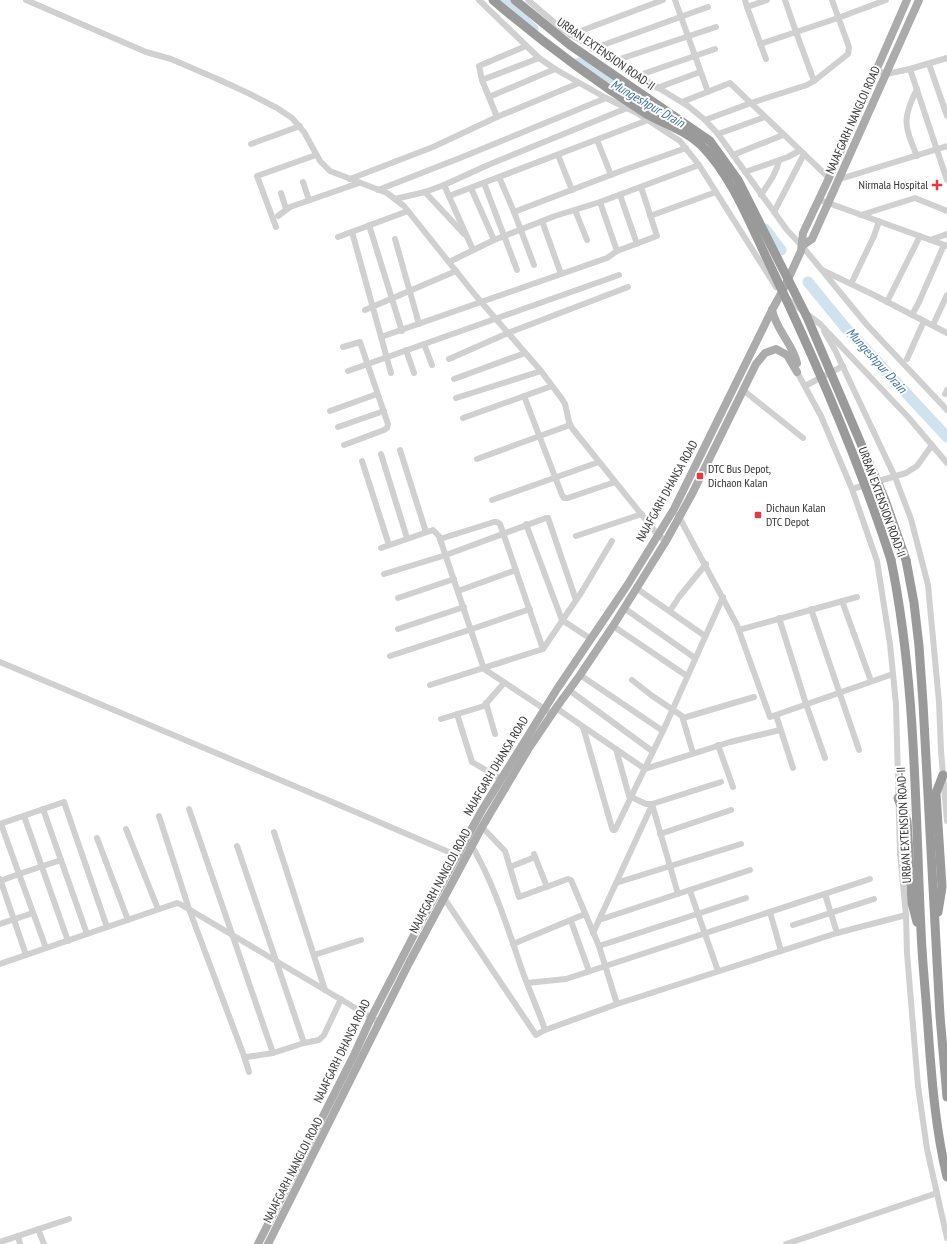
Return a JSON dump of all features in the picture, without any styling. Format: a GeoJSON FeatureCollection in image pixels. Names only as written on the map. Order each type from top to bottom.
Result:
{"type":"FeatureCollection","features":[{"type":"Feature","properties":{"kind":"highway","name":"URBAN EXTENSION ROAD-II"},"geometry":{"type":"LineString","coordinates":[[493,0],[562,56],[647,114],[684,132],[700,145],[713,159],[729,183],[796,320],[873,504],[891,560],[900,603],[907,664],[915,788],[921,929],[933,1096],[942,1156],[947,1177]]}},
{"type":"Feature","properties":{"kind":"highway","name":"URBAN EXTENSION ROAD-II"},"geometry":{"type":"LineString","coordinates":[[515,0],[570,45],[704,136],[710,141],[725,160],[738,180],[807,316],[885,500],[906,560],[914,603],[919,646],[940,1016],[947,1097]]}},
{"type":"Feature","properties":{"kind":"highway"},"geometry":{"type":"LineString","coordinates":[[936,931],[942,887],[936,793],[943,775]]}},
{"type":"Feature","properties":{"kind":"highway"},"geometry":{"type":"LineString","coordinates":[[898,798],[908,821],[912,903],[917,922],[921,929]]}},
{"type":"Feature","properties":{"kind":"main road","name":"NAJAFGARH NANGLOI ROAD"},"geometry":{"type":"LineString","coordinates":[[772,310],[782,293],[802,246],[803,233],[820,200],[907,0]]}},
{"type":"Feature","properties":{"kind":"main road","name":"NAJAFGARH NANGLOI ROAD"},"geometry":{"type":"LineString","coordinates":[[802,246],[812,239],[919,0]]}},
{"type":"Feature","properties":{"kind":"main road"},"geometry":{"type":"LineString","coordinates":[[772,310],[774,320],[797,361],[797,372]]}},
{"type":"Feature","properties":{"kind":"main road","name":"NAJAFGARH DHANSA ROAD"},"geometry":{"type":"LineString","coordinates":[[468,844],[482,810],[501,779],[551,711],[591,639],[628,584],[674,509],[772,310]]}},
{"type":"Feature","properties":{"kind":"main road","name":"NAJAFGARH NANGLOI ROAD"},"geometry":{"type":"LineString","coordinates":[[268,1244],[331,1122],[396,988],[444,898],[468,844],[482,827],[551,711],[580,675],[613,626],[666,541],[680,517],[756,364],[762,356],[770,350],[776,349],[787,355],[797,372]]}},
{"type":"Feature","properties":{"kind":"main road"},"geometry":{"type":"LineString","coordinates":[[705,447],[714,450]]}},
{"type":"Feature","properties":{"kind":"main road","name":"NAJAFGARH DHANSA ROAD"},"geometry":{"type":"LineString","coordinates":[[258,1244],[410,942],[461,857]]}},
{"type":"Feature","properties":{"kind":"main road"},"geometry":{"type":"LineString","coordinates":[[410,942],[418,947]]}},
{"type":"Feature","properties":{"kind":"main road"},"geometry":{"type":"LineString","coordinates":[[389,984],[396,988]]}},
{"type":"Feature","properties":{"kind":"street"},"geometry":{"type":"LineString","coordinates":[[26,0],[146,52],[171,59],[278,108],[300,126],[316,155],[330,171],[378,190],[395,199],[404,206],[481,302],[541,371],[565,404],[570,425],[658,535],[666,541]]}},
{"type":"Feature","properties":{"kind":"street"},"geometry":{"type":"LineString","coordinates":[[479,0],[539,58],[554,69],[627,108],[674,136],[686,148],[699,165],[782,293],[820,324],[900,408],[947,463]]}},
{"type":"Feature","properties":{"kind":"street"},"geometry":{"type":"LineString","coordinates":[[528,0],[570,35],[682,102],[705,120],[718,134],[787,230],[802,246],[867,326],[947,410]]}},
{"type":"Feature","properties":{"kind":"street"},"geometry":{"type":"LineString","coordinates":[[570,35],[663,0]]}},
{"type":"Feature","properties":{"kind":"street"},"geometry":{"type":"LineString","coordinates":[[675,0],[708,92]]}},
{"type":"Feature","properties":{"kind":"street"},"geometry":{"type":"LineString","coordinates":[[745,0],[766,59]]}},
{"type":"Feature","properties":{"kind":"street"},"geometry":{"type":"LineString","coordinates":[[747,7],[766,0]]}},
{"type":"Feature","properties":{"kind":"street"},"geometry":{"type":"LineString","coordinates":[[785,0],[814,81]]}},
{"type":"Feature","properties":{"kind":"street"},"geometry":{"type":"LineString","coordinates":[[705,120],[807,85],[848,54],[849,47],[832,0]]}},
{"type":"Feature","properties":{"kind":"street"},"geometry":{"type":"LineString","coordinates":[[760,44],[886,0]]}},
{"type":"Feature","properties":{"kind":"street"},"geometry":{"type":"LineString","coordinates":[[592,49],[708,6]]}},
{"type":"Feature","properties":{"kind":"street"},"geometry":{"type":"LineString","coordinates":[[614,61],[716,27]]}},
{"type":"Feature","properties":{"kind":"street"},"geometry":{"type":"LineString","coordinates":[[497,117],[482,80],[479,66],[526,46]]}},
{"type":"Feature","properties":{"kind":"street"},"geometry":{"type":"LineString","coordinates":[[637,76],[715,49]]}},
{"type":"Feature","properties":{"kind":"street"},"geometry":{"type":"LineString","coordinates":[[482,80],[539,58]]}},
{"type":"Feature","properties":{"kind":"street"},"geometry":{"type":"LineString","coordinates":[[877,70],[886,74],[910,69],[947,58]]}},
{"type":"Feature","properties":{"kind":"street"},"geometry":{"type":"LineString","coordinates":[[929,64],[947,116]]}},
{"type":"Feature","properties":{"kind":"street"},"geometry":{"type":"LineString","coordinates":[[489,97],[554,69]]}},
{"type":"Feature","properties":{"kind":"street"},"geometry":{"type":"LineString","coordinates":[[910,69],[938,149],[947,180]]}},
{"type":"Feature","properties":{"kind":"street"},"geometry":{"type":"LineString","coordinates":[[657,88],[700,72]]}},
{"type":"Feature","properties":{"kind":"street"},"geometry":{"type":"LineString","coordinates":[[350,179],[433,147],[497,117],[579,83]]}},
{"type":"Feature","properties":{"kind":"street"},"geometry":{"type":"LineString","coordinates":[[682,102],[730,83],[829,178]]}},
{"type":"Feature","properties":{"kind":"street"},"geometry":{"type":"LineString","coordinates":[[917,89],[906,112],[909,138],[917,156]]}},
{"type":"Feature","properties":{"kind":"street"},"geometry":{"type":"LineString","coordinates":[[378,190],[606,98]]}},
{"type":"Feature","properties":{"kind":"street"},"geometry":{"type":"LineString","coordinates":[[395,199],[425,192],[444,185],[488,165],[627,108]]}},
{"type":"Feature","properties":{"kind":"street"},"geometry":{"type":"LineString","coordinates":[[718,134],[765,117]]}},
{"type":"Feature","properties":{"kind":"street"},"geometry":{"type":"LineString","coordinates":[[450,196],[648,120]]}},
{"type":"Feature","properties":{"kind":"street"},"geometry":{"type":"LineString","coordinates":[[251,144],[300,126]]}},
{"type":"Feature","properties":{"kind":"street"},"geometry":{"type":"LineString","coordinates":[[733,155],[783,135]]}},
{"type":"Feature","properties":{"kind":"street"},"geometry":{"type":"LineString","coordinates":[[597,140],[610,175]]}},
{"type":"Feature","properties":{"kind":"street"},"geometry":{"type":"LineString","coordinates":[[840,179],[947,146]]}},
{"type":"Feature","properties":{"kind":"street"},"geometry":{"type":"LineString","coordinates":[[514,212],[686,148]]}},
{"type":"Feature","properties":{"kind":"street"},"geometry":{"type":"LineString","coordinates":[[745,172],[802,152]]}},
{"type":"Feature","properties":{"kind":"street"},"geometry":{"type":"LineString","coordinates":[[774,212],[802,152]]}},
{"type":"Feature","properties":{"kind":"street"},"geometry":{"type":"LineString","coordinates":[[276,227],[258,176],[316,155]]}},
{"type":"Feature","properties":{"kind":"street"},"geometry":{"type":"LineString","coordinates":[[558,155],[572,190]]}},
{"type":"Feature","properties":{"kind":"street"},"geometry":{"type":"LineString","coordinates":[[761,195],[776,170],[779,160]]}},
{"type":"Feature","properties":{"kind":"street"},"geometry":{"type":"LineString","coordinates":[[449,262],[494,240],[542,221],[620,195],[699,165]]}},
{"type":"Feature","properties":{"kind":"street"},"geometry":{"type":"LineString","coordinates":[[499,177],[534,265]]}},
{"type":"Feature","properties":{"kind":"street"},"geometry":{"type":"LineString","coordinates":[[303,182],[310,200]]}},
{"type":"Feature","properties":{"kind":"street"},"geometry":{"type":"LineString","coordinates":[[278,216],[286,209],[359,183]]}},
{"type":"Feature","properties":{"kind":"street"},"geometry":{"type":"LineString","coordinates":[[484,183],[517,270]]}},
{"type":"Feature","properties":{"kind":"street"},"geometry":{"type":"LineString","coordinates":[[444,185],[473,250]]}},
{"type":"Feature","properties":{"kind":"street"},"geometry":{"type":"LineString","coordinates":[[381,338],[607,258],[618,251],[657,236],[641,187]]}},
{"type":"Feature","properties":{"kind":"street"},"geometry":{"type":"LineString","coordinates":[[471,188],[494,240]]}},
{"type":"Feature","properties":{"kind":"street"},"geometry":{"type":"LineString","coordinates":[[425,192],[468,238]]}},
{"type":"Feature","properties":{"kind":"street"},"geometry":{"type":"LineString","coordinates":[[650,216],[716,192]]}},
{"type":"Feature","properties":{"kind":"street"},"geometry":{"type":"LineString","coordinates":[[281,193],[286,209]]}},
{"type":"Feature","properties":{"kind":"street"},"geometry":{"type":"LineString","coordinates":[[620,195],[637,244]]}},
{"type":"Feature","properties":{"kind":"street"},"geometry":{"type":"LineString","coordinates":[[861,215],[915,198],[947,211]]}},
{"type":"Feature","properties":{"kind":"street"},"geometry":{"type":"LineString","coordinates":[[820,200],[945,246],[920,302],[912,315]]}},
{"type":"Feature","properties":{"kind":"street"},"geometry":{"type":"LineString","coordinates":[[600,202],[618,251]]}},
{"type":"Feature","properties":{"kind":"street"},"geometry":{"type":"LineString","coordinates":[[576,210],[587,240]]}},
{"type":"Feature","properties":{"kind":"street"},"geometry":{"type":"LineString","coordinates":[[338,237],[408,211]]}},
{"type":"Feature","properties":{"kind":"street"},"geometry":{"type":"LineString","coordinates":[[542,221],[561,274]]}},
{"type":"Feature","properties":{"kind":"street"},"geometry":{"type":"LineString","coordinates":[[851,284],[874,236],[879,221]]}},
{"type":"Feature","properties":{"kind":"street"},"geometry":{"type":"LineString","coordinates":[[369,225],[402,331]]}},
{"type":"Feature","properties":{"kind":"street"},"geometry":{"type":"LineString","coordinates":[[352,232],[391,373]]}},
{"type":"Feature","properties":{"kind":"street"},"geometry":{"type":"LineString","coordinates":[[930,240],[947,234]]}},
{"type":"Feature","properties":{"kind":"street"},"geometry":{"type":"LineString","coordinates":[[887,302],[920,236]]}},
{"type":"Feature","properties":{"kind":"street"},"geometry":{"type":"LineString","coordinates":[[394,239],[419,324]]}},
{"type":"Feature","properties":{"kind":"street"},"geometry":{"type":"LineString","coordinates":[[820,269],[947,333]]}},
{"type":"Feature","properties":{"kind":"street"},"geometry":{"type":"LineString","coordinates":[[365,310],[456,271]]}},
{"type":"Feature","properties":{"kind":"street"},"geometry":{"type":"LineString","coordinates":[[348,371],[619,275]]}},
{"type":"Feature","properties":{"kind":"street"},"geometry":{"type":"LineString","coordinates":[[449,359],[508,333],[628,287]]}},
{"type":"Feature","properties":{"kind":"street"},"geometry":{"type":"LineString","coordinates":[[933,325],[946,299]]}},
{"type":"Feature","properties":{"kind":"street"},"geometry":{"type":"LineString","coordinates":[[907,359],[924,321]]}},
{"type":"Feature","properties":{"kind":"street"},"geometry":{"type":"LineString","coordinates":[[820,324],[843,366],[895,477],[911,519],[928,585],[939,702],[947,822]]}},
{"type":"Feature","properties":{"kind":"street"},"geometry":{"type":"LineString","coordinates":[[343,347],[360,342],[388,424],[387,428],[344,444]]}},
{"type":"Feature","properties":{"kind":"street"},"geometry":{"type":"LineString","coordinates":[[424,344],[432,365]]}},
{"type":"Feature","properties":{"kind":"street"},"geometry":{"type":"LineString","coordinates":[[406,350],[414,373]]}},
{"type":"Feature","properties":{"kind":"street"},"geometry":{"type":"LineString","coordinates":[[454,379],[525,353]]}},
{"type":"Feature","properties":{"kind":"street"},"geometry":{"type":"LineString","coordinates":[[805,386],[843,366]]}},
{"type":"Feature","properties":{"kind":"street"},"geometry":{"type":"LineString","coordinates":[[456,398],[541,371]]}},
{"type":"Feature","properties":{"kind":"street"},"geometry":{"type":"LineString","coordinates":[[797,372],[821,416],[852,489],[877,560],[889,637],[897,715],[900,853],[906,915],[918,1086],[927,1149],[947,1238]]}},
{"type":"Feature","properties":{"kind":"street"},"geometry":{"type":"LineString","coordinates":[[463,418],[552,386]]}},
{"type":"Feature","properties":{"kind":"street"},"geometry":{"type":"LineString","coordinates":[[743,390],[804,438]]}},
{"type":"Feature","properties":{"kind":"street"},"geometry":{"type":"LineString","coordinates":[[330,411],[377,394]]}},
{"type":"Feature","properties":{"kind":"street"},"geometry":{"type":"LineString","coordinates":[[524,396],[564,498],[616,482]]}},
{"type":"Feature","properties":{"kind":"street"},"geometry":{"type":"LineString","coordinates":[[338,427],[384,411]]}},
{"type":"Feature","properties":{"kind":"street"},"geometry":{"type":"LineString","coordinates":[[477,459],[570,425]]}},
{"type":"Feature","properties":{"kind":"street"},"geometry":{"type":"LineString","coordinates":[[852,489],[906,473],[918,466],[932,445]]}},
{"type":"Feature","properties":{"kind":"street"},"geometry":{"type":"LineString","coordinates":[[400,450],[426,532]]}},
{"type":"Feature","properties":{"kind":"street"},"geometry":{"type":"LineString","coordinates":[[381,454],[408,538]]}},
{"type":"Feature","properties":{"kind":"street"},"geometry":{"type":"LineString","coordinates":[[362,461],[389,545]]}},
{"type":"Feature","properties":{"kind":"street"},"geometry":{"type":"LineString","coordinates":[[492,500],[599,462]]}},
{"type":"Feature","properties":{"kind":"street"},"geometry":{"type":"LineString","coordinates":[[674,509],[706,564],[739,630],[769,715],[772,717],[893,674]]}},
{"type":"Feature","properties":{"kind":"street"},"geometry":{"type":"LineString","coordinates":[[576,536],[642,514]]}},
{"type":"Feature","properties":{"kind":"street"},"geometry":{"type":"LineString","coordinates":[[384,574],[446,555],[504,534],[526,524],[548,518],[576,600]]}},
{"type":"Feature","properties":{"kind":"street"},"geometry":{"type":"LineString","coordinates":[[440,539],[497,522],[500,524],[543,649]]}},
{"type":"Feature","properties":{"kind":"street"},"geometry":{"type":"LineString","coordinates":[[526,524],[562,620],[591,639]]}},
{"type":"Feature","properties":{"kind":"street"},"geometry":{"type":"LineString","coordinates":[[381,548],[433,530],[439,536],[446,555],[484,669],[504,683],[551,711],[583,726],[645,769]]}},
{"type":"Feature","properties":{"kind":"street"},"geometry":{"type":"LineString","coordinates":[[430,685],[543,649],[576,600],[612,540]]}},
{"type":"Feature","properties":{"kind":"street"},"geometry":{"type":"LineString","coordinates":[[670,611],[679,596],[706,564]]}},
{"type":"Feature","properties":{"kind":"street"},"geometry":{"type":"LineString","coordinates":[[458,591],[516,570]]}},
{"type":"Feature","properties":{"kind":"street"},"geometry":{"type":"LineString","coordinates":[[398,598],[454,579]]}},
{"type":"Feature","properties":{"kind":"street"},"geometry":{"type":"LineString","coordinates":[[636,588],[705,636]]}},
{"type":"Feature","properties":{"kind":"street"},"geometry":{"type":"LineString","coordinates":[[739,630],[857,596]]}},
{"type":"Feature","properties":{"kind":"street"},"geometry":{"type":"LineString","coordinates":[[583,726],[613,830],[617,828],[652,751],[663,731],[723,597]]}},
{"type":"Feature","properties":{"kind":"street"},"geometry":{"type":"LineString","coordinates":[[842,601],[871,681]]}},
{"type":"Feature","properties":{"kind":"street"},"geometry":{"type":"LineString","coordinates":[[398,629],[464,607]]}},
{"type":"Feature","properties":{"kind":"street"},"geometry":{"type":"LineString","coordinates":[[624,608],[695,658]]}},
{"type":"Feature","properties":{"kind":"street"},"geometry":{"type":"LineString","coordinates":[[390,656],[472,630],[530,609]]}},
{"type":"Feature","properties":{"kind":"street"},"geometry":{"type":"LineString","coordinates":[[811,610],[859,750]]}},
{"type":"Feature","properties":{"kind":"street"},"geometry":{"type":"LineString","coordinates":[[779,618],[825,758]]}},
{"type":"Feature","properties":{"kind":"street"},"geometry":{"type":"LineString","coordinates":[[613,626],[687,676]]}},
{"type":"Feature","properties":{"kind":"street"},"geometry":{"type":"LineString","coordinates":[[0,662],[461,857]]}},
{"type":"Feature","properties":{"kind":"street"},"geometry":{"type":"LineString","coordinates":[[580,675],[663,731]]}},
{"type":"Feature","properties":{"kind":"street"},"geometry":{"type":"LineString","coordinates":[[632,680],[684,718],[693,753]]}},
{"type":"Feature","properties":{"kind":"street"},"geometry":{"type":"LineString","coordinates":[[441,720],[482,707],[504,683]]}},
{"type":"Feature","properties":{"kind":"street"},"geometry":{"type":"LineString","coordinates":[[569,690],[652,751]]}},
{"type":"Feature","properties":{"kind":"street"},"geometry":{"type":"LineString","coordinates":[[684,718],[754,697]]}},
{"type":"Feature","properties":{"kind":"street"},"geometry":{"type":"LineString","coordinates":[[486,703],[495,734]]}},
{"type":"Feature","properties":{"kind":"street"},"geometry":{"type":"LineString","coordinates":[[457,714],[472,762],[501,779]]}},
{"type":"Feature","properties":{"kind":"street"},"geometry":{"type":"LineString","coordinates":[[776,715],[793,768]]}},
{"type":"Feature","properties":{"kind":"street"},"geometry":{"type":"LineString","coordinates":[[645,769],[693,753],[780,730]]}},
{"type":"Feature","properties":{"kind":"street"},"geometry":{"type":"LineString","coordinates":[[718,746],[733,788]]}},
{"type":"Feature","properties":{"kind":"street"},"geometry":{"type":"LineString","coordinates":[[616,749],[626,789],[631,797],[646,804],[652,804],[721,782]]}},
{"type":"Feature","properties":{"kind":"street"},"geometry":{"type":"LineString","coordinates":[[46,948],[0,824],[62,802],[65,803],[107,927]]}},
{"type":"Feature","properties":{"kind":"street"},"geometry":{"type":"LineString","coordinates":[[652,804],[678,894]]}},
{"type":"Feature","properties":{"kind":"street"},"geometry":{"type":"LineString","coordinates":[[593,933],[652,804]]}},
{"type":"Feature","properties":{"kind":"street"},"geometry":{"type":"LineString","coordinates":[[43,809],[87,934]]}},
{"type":"Feature","properties":{"kind":"street"},"geometry":{"type":"LineString","coordinates":[[189,809],[273,1053]]}},
{"type":"Feature","properties":{"kind":"street"},"geometry":{"type":"LineString","coordinates":[[660,834],[731,810]]}},
{"type":"Feature","properties":{"kind":"street"},"geometry":{"type":"LineString","coordinates":[[24,816],[68,941]]}},
{"type":"Feature","properties":{"kind":"street"},"geometry":{"type":"LineString","coordinates":[[160,816],[189,909],[249,1072]]}},
{"type":"Feature","properties":{"kind":"street"},"geometry":{"type":"LineString","coordinates":[[482,827],[505,851],[519,897],[568,879],[571,880],[599,946],[617,1004]]}},
{"type":"Feature","properties":{"kind":"street"},"geometry":{"type":"LineString","coordinates":[[126,828],[158,909]]}},
{"type":"Feature","properties":{"kind":"street"},"geometry":{"type":"LineString","coordinates":[[274,832],[325,990]]}},
{"type":"Feature","properties":{"kind":"street"},"geometry":{"type":"LineString","coordinates":[[97,838],[128,920]]}},
{"type":"Feature","properties":{"kind":"street"},"geometry":{"type":"LineString","coordinates":[[468,844],[486,873],[545,1030]]}},
{"type":"Feature","properties":{"kind":"street"},"geometry":{"type":"LineString","coordinates":[[616,883],[741,844]]}},
{"type":"Feature","properties":{"kind":"street"},"geometry":{"type":"LineString","coordinates":[[237,846],[278,962],[304,1043]]}},
{"type":"Feature","properties":{"kind":"street"},"geometry":{"type":"LineString","coordinates":[[510,867],[535,855],[547,887]]}},
{"type":"Feature","properties":{"kind":"street"},"geometry":{"type":"LineString","coordinates":[[26,955],[0,880],[61,860]]}},
{"type":"Feature","properties":{"kind":"street"},"geometry":{"type":"LineString","coordinates":[[599,920],[750,870]]}},
{"type":"Feature","properties":{"kind":"street"},"geometry":{"type":"LineString","coordinates":[[527,983],[561,979],[605,966],[870,879]]}},
{"type":"Feature","properties":{"kind":"street"},"geometry":{"type":"LineString","coordinates":[[690,891],[718,971]]}},
{"type":"Feature","properties":{"kind":"street"},"geometry":{"type":"LineString","coordinates":[[826,894],[837,933]]}},
{"type":"Feature","properties":{"kind":"street"},"geometry":{"type":"LineString","coordinates":[[444,898],[536,1035],[545,1030],[617,1004],[718,971],[837,933],[906,915]]}},
{"type":"Feature","properties":{"kind":"street"},"geometry":{"type":"LineString","coordinates":[[599,946],[746,898]]}},
{"type":"Feature","properties":{"kind":"street"},"geometry":{"type":"LineString","coordinates":[[793,925],[874,899]]}},
{"type":"Feature","properties":{"kind":"street"},"geometry":{"type":"LineString","coordinates":[[1,962],[68,941],[177,903],[232,934],[379,1022]]}},
{"type":"Feature","properties":{"kind":"street"},"geometry":{"type":"LineString","coordinates":[[770,912],[780,951]]}},
{"type":"Feature","properties":{"kind":"street"},"geometry":{"type":"LineString","coordinates":[[0,924],[33,913]]}},
{"type":"Feature","properties":{"kind":"street"},"geometry":{"type":"LineString","coordinates":[[513,944],[585,914]]}},
{"type":"Feature","properties":{"kind":"street"},"geometry":{"type":"LineString","coordinates":[[571,921],[588,971]]}},
{"type":"Feature","properties":{"kind":"street"},"geometry":{"type":"LineString","coordinates":[[314,955],[361,940]]}},
{"type":"Feature","properties":{"kind":"street"},"geometry":{"type":"LineString","coordinates":[[244,1056],[273,1053],[319,1040],[322,1037],[341,999]]}},
{"type":"Feature","properties":{"kind":"street"},"geometry":{"type":"LineString","coordinates":[[786,1244],[936,1193]]}},
{"type":"Feature","properties":{"kind":"street"},"geometry":{"type":"LineString","coordinates":[[0,1242],[69,1219]]}},
{"type":"Feature","properties":{"kind":"street"},"geometry":{"type":"LineString","coordinates":[[38,1229],[44,1244]]}},
{"type":"Feature","properties":{"kind":"street"},"geometry":{"type":"LineString","coordinates":[[18,1236],[20,1244]]}},
{"type":"Feature","properties":{"kind":"waterway","name":"Mungeshpur Drain"},"geometry":{"type":"LineString","coordinates":[[504,0],[533,29]]}},
{"type":"Feature","properties":{"kind":"waterway","name":"Mungeshpur Drain"},"geometry":{"type":"LineString","coordinates":[[579,63],[650,103]]}},
{"type":"Feature","properties":{"kind":"waterway","name":"Mungeshpur Drain"},"geometry":{"type":"LineString","coordinates":[[765,229],[781,250]]}},
{"type":"Feature","properties":{"kind":"waterway","name":"Mungeshpur Drain"},"geometry":{"type":"LineString","coordinates":[[808,282],[844,326],[947,437]]}},
{"type":"Feature","properties":{"kind":"place","name":"Nirmala Hospital"},"geometry":{"type":"Point","coordinates":[937,185]}},
{"type":"Feature","properties":{"kind":"place","name":"DTC Bus Depot, Dichaon Kalan"},"geometry":{"type":"Point","coordinates":[700,476]}},
{"type":"Feature","properties":{"kind":"place","name":"Dichaun Kalan DTC Depot"},"geometry":{"type":"Point","coordinates":[758,515]}}]}
